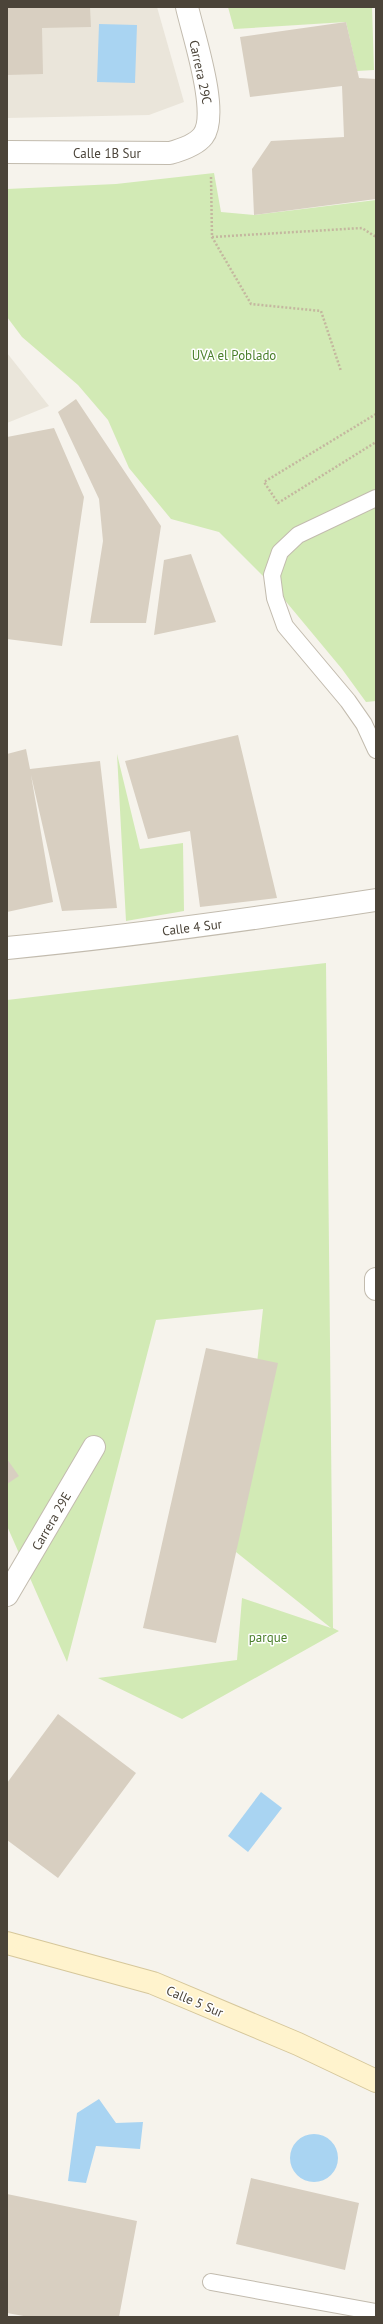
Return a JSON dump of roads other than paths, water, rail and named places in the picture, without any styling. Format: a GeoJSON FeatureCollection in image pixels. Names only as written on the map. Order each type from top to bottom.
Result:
{"type":"FeatureCollection","features":[{"type":"Feature","properties":{"kind":"street","name":"Carrera 29C"},"geometry":{"type":"LineString","coordinates":[[187,7],[210,101],[209,122],[203,137]]}},
{"type":"Feature","properties":{"kind":"street","name":"Calle 1B Sur"},"geometry":{"type":"LineString","coordinates":[[7,152],[170,153],[188,147],[203,137]]}},
{"type":"Feature","properties":{"kind":"street","name":"Calle 4 Sur"},"geometry":{"type":"LineString","coordinates":[[7,948],[82,941],[256,919],[376,900]]}},
{"type":"Feature","properties":{"kind":"street"},"geometry":{"type":"LineString","coordinates":[[376,1279],[376,1287]]}},
{"type":"Feature","properties":{"kind":"street","name":"Carrera 29E"},"geometry":{"type":"LineString","coordinates":[[7,1595],[94,1447]]}},
{"type":"Feature","properties":{"kind":"street","name":"Calle 5 Sur"},"geometry":{"type":"LineString","coordinates":[[7,1943],[153,1983],[298,2044],[376,2081]]}},
{"type":"Feature","properties":{"kind":"lane"},"geometry":{"type":"LineString","coordinates":[[376,498],[298,535],[280,552],[272,575],[275,598],[285,626],[348,701],[364,724],[376,750]]}},
{"type":"Feature","properties":{"kind":"lane"},"geometry":{"type":"LineString","coordinates":[[211,2282],[376,2312]]}},
{"type":"Feature","properties":{"kind":"water"},"geometry":{"type":"Polygon","coordinates":[[[99,24],[137,25],[135,83],[97,82],[99,24]]]}},
{"type":"Feature","properties":{"kind":"water"},"geometry":{"type":"Polygon","coordinates":[[[261,1792],[282,1808],[248,1852],[228,1836],[261,1792]]]}},
{"type":"Feature","properties":{"kind":"water"},"geometry":{"type":"Polygon","coordinates":[[[99,2099],[116,2123],[143,2122],[140,2149],[96,2146],[86,2183],[68,2181],[77,2113],[99,2099]]]}},
{"type":"Feature","properties":{"kind":"water"},"geometry":{"type":"Polygon","coordinates":[[[309,2134],[319,2134],[328,2138],[334,2144],[338,2153],[338,2163],[334,2172],[328,2178],[319,2182],[309,2182],[300,2178],[294,2172],[290,2163],[290,2153],[294,2144],[300,2138],[309,2134]]]}},
{"type":"Feature","properties":{"kind":"park label","name":"UVA el Poblado"},"geometry":{"type":"Point","coordinates":[234,355]}},
{"type":"Feature","properties":{"kind":"park label","name":"parque"},"geometry":{"type":"Point","coordinates":[268,1637]}}]}
